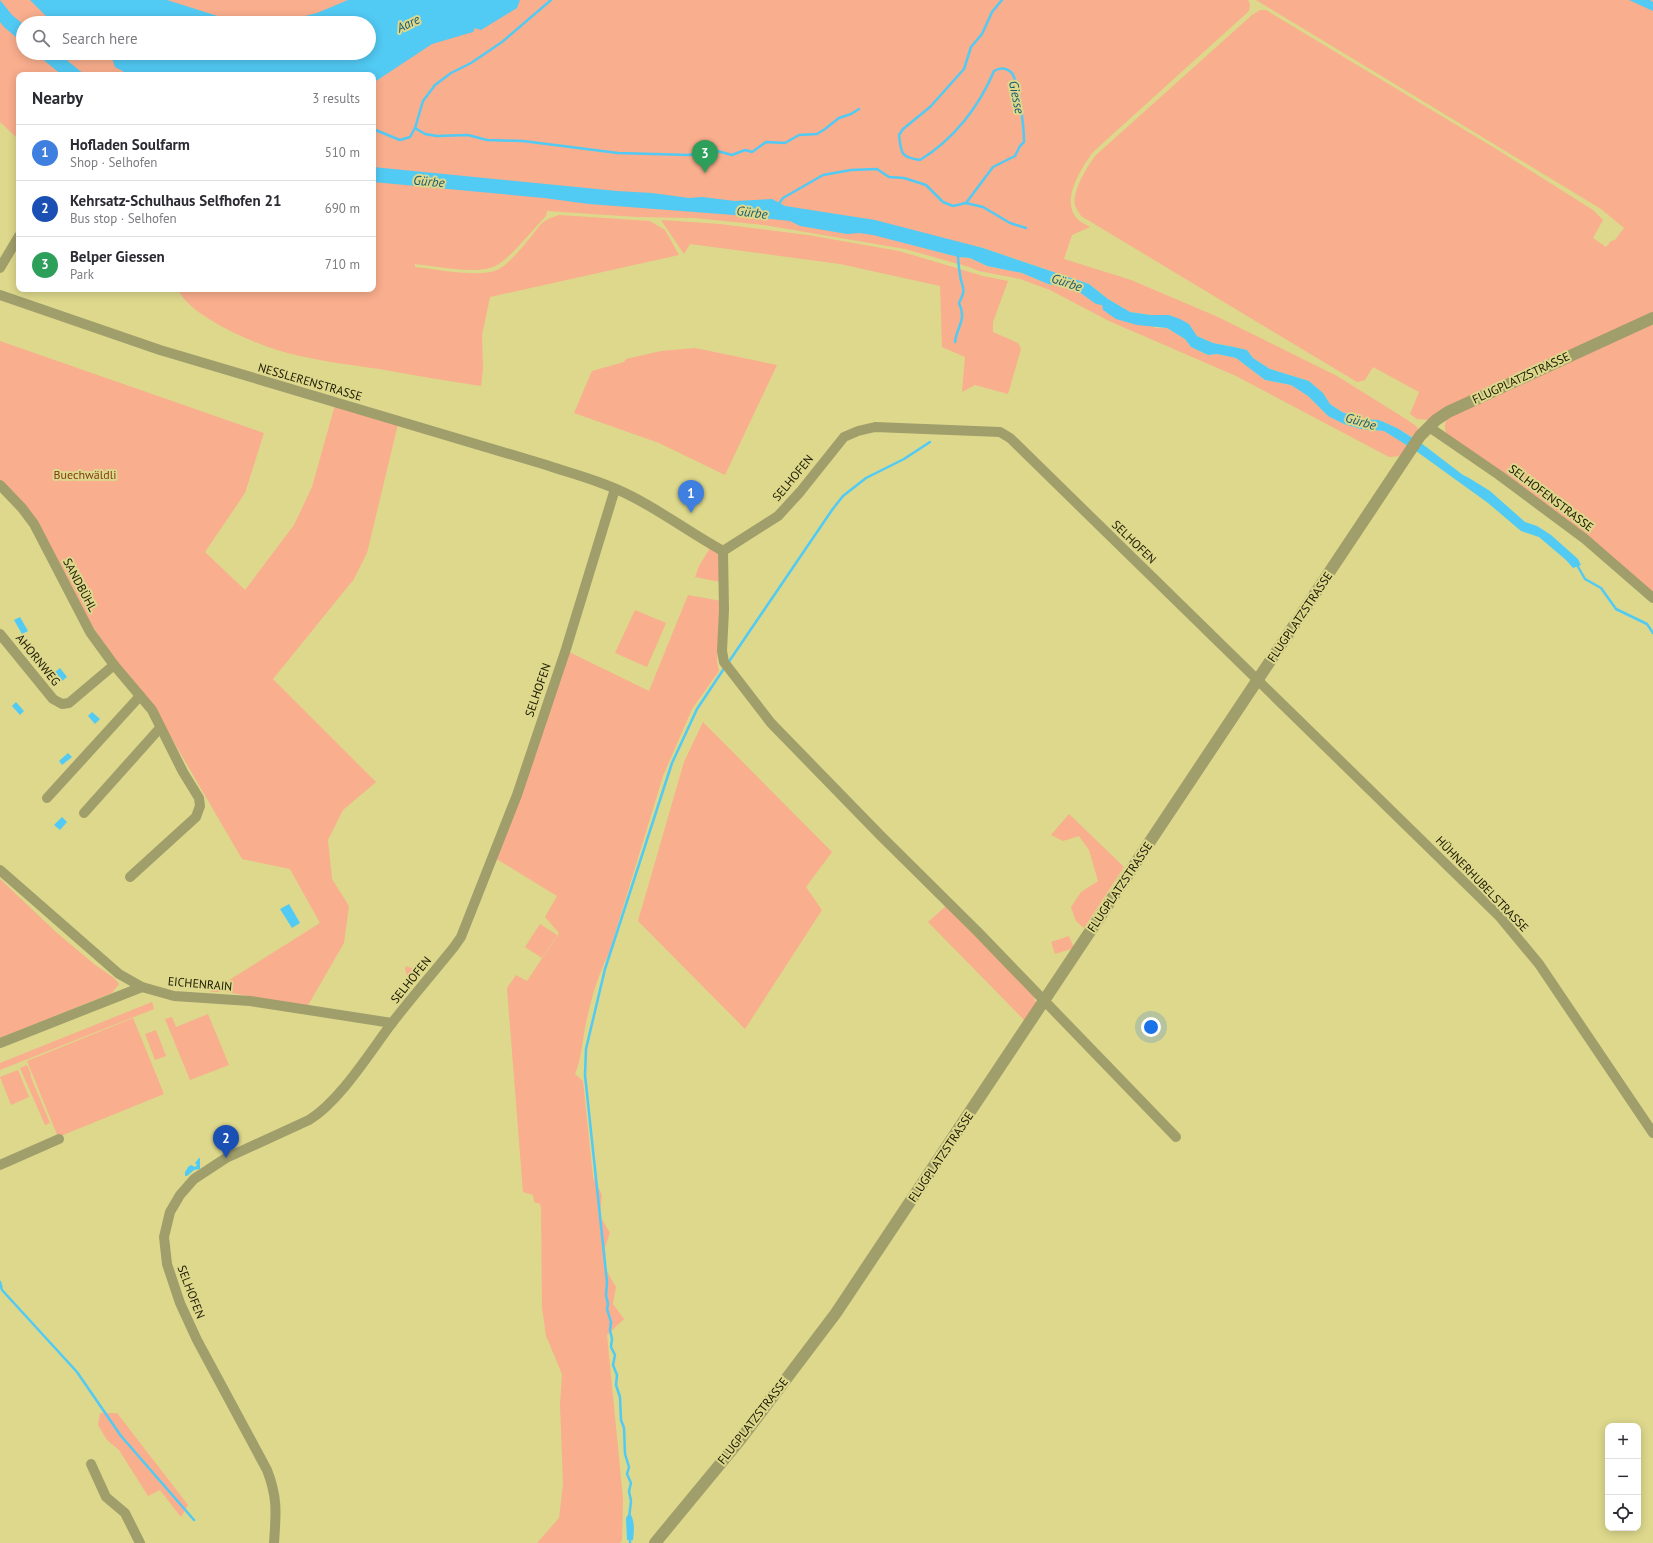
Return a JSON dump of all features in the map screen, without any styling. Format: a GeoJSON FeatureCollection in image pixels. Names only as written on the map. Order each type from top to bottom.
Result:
{"type":"FeatureCollection","features":[{"type":"Feature","properties":{"kind":"street"},"geometry":{"type":"LineString","coordinates":[[0,268],[16,241]]}},
{"type":"Feature","properties":{"kind":"street","name":"NESSLERENSTRASSE"},"geometry":{"type":"LineString","coordinates":[[0,295],[160,350],[543,464],[615,489]]}},
{"type":"Feature","properties":{"kind":"street","name":"FLUGPLATZSTRASSE"},"geometry":{"type":"LineString","coordinates":[[655,1543],[740,1440],[836,1313],[1420,436],[1448,412],[1653,318]]}},
{"type":"Feature","properties":{"kind":"street","name":"SELHOFEN"},"geometry":{"type":"LineString","coordinates":[[723,551],[778,516],[800,492],[844,437],[858,431],[875,427],[1000,432],[1010,438],[1257,681]]}},
{"type":"Feature","properties":{"kind":"street","name":"SELHOFENSTRASSE"},"geometry":{"type":"LineString","coordinates":[[1429,427],[1499,475],[1579,535],[1653,598]]}},
{"type":"Feature","properties":{"kind":"street","name":"SANDBÜHL"},"geometry":{"type":"LineString","coordinates":[[0,485],[22,508],[34,524],[90,632],[114,665],[152,710],[183,772],[199,798],[200,806],[196,817],[130,878]]}},
{"type":"Feature","properties":{"kind":"street"},"geometry":{"type":"LineString","coordinates":[[615,489],[666,515],[693,534],[723,551],[724,610],[722,651],[727,665],[771,723],[880,836],[977,931],[1176,1137]]}},
{"type":"Feature","properties":{"kind":"street","name":"SELHOFEN"},"geometry":{"type":"LineString","coordinates":[[274,1543],[276,1508],[274,1487],[267,1470],[180,1303],[167,1264],[164,1249],[166,1225],[170,1212],[177,1200],[194,1179],[226,1158],[319,1114],[352,1076],[392,1023],[454,947],[464,930],[516,795],[542,722],[615,489]]}},
{"type":"Feature","properties":{"kind":"street","name":"AHORNWEG"},"geometry":{"type":"LineString","coordinates":[[0,634],[53,699],[62,704],[68,703],[114,665]]}},
{"type":"Feature","properties":{"kind":"street","name":"HÜHNERHUBELSTRASSE"},"geometry":{"type":"LineString","coordinates":[[1257,681],[1500,917],[1539,964],[1653,1133]]}},
{"type":"Feature","properties":{"kind":"street"},"geometry":{"type":"LineString","coordinates":[[47,798],[140,696]]}},
{"type":"Feature","properties":{"kind":"street"},"geometry":{"type":"LineString","coordinates":[[84,813],[160,728]]}},
{"type":"Feature","properties":{"kind":"street","name":"EICHENRAIN"},"geometry":{"type":"LineString","coordinates":[[0,870],[119,974],[142,987],[174,996],[243,1001],[392,1023]]}},
{"type":"Feature","properties":{"kind":"street"},"geometry":{"type":"LineString","coordinates":[[0,1043],[142,987]]}},
{"type":"Feature","properties":{"kind":"street"},"geometry":{"type":"LineString","coordinates":[[0,1165],[60,1139]]}},
{"type":"Feature","properties":{"kind":"street"},"geometry":{"type":"LineString","coordinates":[[91,1464],[106,1497],[125,1513],[140,1543]]}},
{"type":"Feature","properties":{"kind":"green space"},"geometry":{"type":"Polygon","coordinates":[[[0,0],[1248,0],[1250,4],[1249,11],[1093,152],[1079,174],[1072,192],[1071,201],[1072,209],[1076,218],[1090,227],[1072,235],[1064,259],[1131,280],[1218,317],[1337,376],[1406,419],[1419,430],[1414,438],[1379,420],[1360,419],[1342,412],[1330,404],[1323,393],[1309,381],[1270,369],[1253,358],[1247,350],[1213,343],[1197,336],[1189,324],[1169,315],[1151,315],[1130,312],[1108,299],[1089,284],[983,248],[909,230],[898,241],[958,257],[970,258],[987,266],[1022,273],[1048,284],[1075,289],[1102,304],[1156,328],[1167,328],[1185,339],[1191,347],[1208,355],[1217,354],[1236,358],[1265,380],[1291,385],[1308,396],[1328,416],[1344,424],[1361,429],[1384,431],[1408,446],[1402,456],[1389,457],[1236,376],[1109,321],[1050,290],[1020,279],[979,271],[905,249],[764,225],[694,218],[637,217],[547,211],[546,216],[501,263],[488,269],[468,270],[415,264],[415,267],[469,273],[497,270],[509,262],[542,223],[559,215],[650,221],[665,230],[679,255],[490,297],[482,335],[483,369],[481,386],[302,356],[277,350],[237,334],[207,318],[184,299],[180,292],[376,292],[376,72],[16,72],[16,137],[0,122],[0,0]]]}},
{"type":"Feature","properties":{"kind":"green space"},"geometry":{"type":"Polygon","coordinates":[[[1256,0],[1653,0],[1653,314],[1430,420],[1417,419],[1410,414],[1419,392],[1373,367],[1365,380],[1357,382],[1081,216],[1075,205],[1076,193],[1085,172],[1096,155],[1252,15],[1260,10],[1266,10],[1493,147],[1593,210],[1603,220],[1593,238],[1606,247],[1611,241],[1615,240],[1624,228],[1601,209],[1256,0]]]}},
{"type":"Feature","properties":{"kind":"green space"},"geometry":{"type":"Polygon","coordinates":[[[661,220],[720,224],[808,235],[899,251],[983,276],[1008,281],[993,322],[993,332],[1018,343],[1021,349],[1008,394],[975,385],[962,392],[965,357],[942,347],[940,286],[840,264],[690,244],[684,254],[661,220]]]}},
{"type":"Feature","properties":{"kind":"green space"},"geometry":{"type":"Polygon","coordinates":[[[1653,324],[1653,592],[1446,434],[1445,426],[1450,416],[1653,324]]]}},
{"type":"Feature","properties":{"kind":"green space","name":"Buechwäldli"},"geometry":{"type":"Polygon","coordinates":[[[0,341],[264,433],[245,493],[205,552],[245,590],[294,525],[312,487],[335,405],[398,424],[367,553],[354,579],[273,679],[376,782],[343,810],[328,840],[332,879],[349,906],[344,943],[307,1007],[227,992],[210,992],[320,923],[290,869],[242,859],[154,708],[114,660],[77,601],[18,500],[0,479],[0,341]]]}},
{"type":"Feature","properties":{"kind":"green space"},"geometry":{"type":"Polygon","coordinates":[[[695,348],[777,365],[725,475],[659,443],[574,413],[592,371],[624,362],[626,359],[661,351],[695,348]]]}},
{"type":"Feature","properties":{"kind":"green space"},"geometry":{"type":"Polygon","coordinates":[[[710,548],[720,555],[720,582],[695,577],[699,566],[710,548]]]}},
{"type":"Feature","properties":{"kind":"green space"},"geometry":{"type":"Polygon","coordinates":[[[688,595],[721,601],[717,661],[719,671],[692,709],[663,776],[609,953],[598,978],[588,1014],[582,1049],[575,1074],[583,1081],[593,1177],[602,1195],[600,1216],[610,1233],[605,1247],[606,1270],[616,1287],[613,1304],[624,1319],[607,1335],[623,1499],[622,1540],[620,1543],[537,1543],[559,1518],[563,1484],[560,1404],[562,1374],[546,1336],[542,1308],[541,1208],[540,1204],[534,1202],[533,1195],[523,1192],[507,988],[516,975],[527,981],[559,933],[545,917],[557,896],[495,858],[569,652],[649,691],[688,595]]]}},
{"type":"Feature","properties":{"kind":"green space"},"geometry":{"type":"Polygon","coordinates":[[[635,610],[666,623],[647,667],[615,653],[635,610]]]}},
{"type":"Feature","properties":{"kind":"green space"},"geometry":{"type":"Polygon","coordinates":[[[703,722],[832,852],[806,887],[822,910],[745,1029],[638,921],[684,762],[703,722]]]}},
{"type":"Feature","properties":{"kind":"green space"},"geometry":{"type":"Polygon","coordinates":[[[1069,814],[1124,867],[1084,928],[1076,921],[1071,907],[1081,892],[1098,881],[1089,850],[1079,836],[1063,841],[1051,835],[1069,814]]]}},
{"type":"Feature","properties":{"kind":"green space"},"geometry":{"type":"Polygon","coordinates":[[[0,879],[57,933],[94,964],[114,978],[119,984],[112,993],[0,1038],[0,879]]]}},
{"type":"Feature","properties":{"kind":"green space"},"geometry":{"type":"Polygon","coordinates":[[[946,906],[1033,995],[1037,1005],[1026,1022],[928,922],[946,906]]]}},
{"type":"Feature","properties":{"kind":"green space"},"geometry":{"type":"Polygon","coordinates":[[[540,924],[557,935],[542,958],[525,947],[540,924]]]}},
{"type":"Feature","properties":{"kind":"green space"},"geometry":{"type":"Polygon","coordinates":[[[1069,936],[1074,948],[1055,954],[1051,942],[1069,936]]]}},
{"type":"Feature","properties":{"kind":"green space"},"geometry":{"type":"Polygon","coordinates":[[[406,966],[416,970],[419,974],[412,984],[409,984],[405,969],[406,966]]]}},
{"type":"Feature","properties":{"kind":"green space"},"geometry":{"type":"Polygon","coordinates":[[[152,1002],[154,1009],[0,1070],[0,1063],[152,1002]]]}},
{"type":"Feature","properties":{"kind":"green space"},"geometry":{"type":"Polygon","coordinates":[[[208,1014],[229,1065],[190,1080],[165,1019],[172,1017],[176,1027],[208,1014]]]}},
{"type":"Feature","properties":{"kind":"green space"},"geometry":{"type":"Polygon","coordinates":[[[133,1018],[164,1094],[58,1137],[27,1061],[133,1018]]]}},
{"type":"Feature","properties":{"kind":"green space"},"geometry":{"type":"Polygon","coordinates":[[[156,1030],[166,1056],[155,1060],[145,1034],[156,1030]]]}},
{"type":"Feature","properties":{"kind":"green space"},"geometry":{"type":"Polygon","coordinates":[[[27,1065],[50,1123],[45,1125],[20,1068],[27,1065]]]}},
{"type":"Feature","properties":{"kind":"green space"},"geometry":{"type":"Polygon","coordinates":[[[18,1070],[29,1097],[11,1105],[0,1077],[18,1070]]]}},
{"type":"Feature","properties":{"kind":"green space"},"geometry":{"type":"Polygon","coordinates":[[[100,1413],[117,1413],[188,1505],[181,1517],[160,1490],[148,1496],[119,1450],[107,1440],[98,1425],[100,1413]]]}},
{"type":"Feature","properties":{"kind":"water"},"geometry":{"type":"Polygon","coordinates":[[[0,0],[16,18],[16,37],[4,27],[0,22],[0,0]]]}},
{"type":"Feature","properties":{"kind":"water"},"geometry":{"type":"Polygon","coordinates":[[[30,0],[167,0],[218,16],[46,16],[30,0]]]}},
{"type":"Feature","properties":{"kind":"water","name":"Aare"},"geometry":{"type":"Polygon","coordinates":[[[348,0],[520,0],[517,8],[481,30],[475,28],[473,32],[432,44],[376,81],[376,72],[124,72],[115,67],[113,60],[376,60],[376,16],[305,16],[317,13],[348,0]]]}},
{"type":"Feature","properties":{"kind":"water"},"geometry":{"type":"Polygon","coordinates":[[[1629,0],[1650,0],[1653,2],[1653,11],[1629,0]]]}},
{"type":"Feature","properties":{"kind":"water"},"geometry":{"type":"Polygon","coordinates":[[[44,60],[67,60],[81,72],[58,72],[44,60]]]}},
{"type":"Feature","properties":{"kind":"water"},"geometry":{"type":"Polygon","coordinates":[[[376,167],[617,191],[652,193],[689,198],[702,197],[735,201],[772,199],[785,206],[875,220],[983,248],[1089,284],[1108,299],[1130,312],[1151,315],[1169,315],[1180,319],[1189,324],[1197,336],[1213,343],[1247,350],[1253,358],[1270,369],[1309,381],[1323,393],[1330,404],[1342,412],[1360,419],[1379,420],[1397,428],[1421,443],[1463,475],[1490,491],[1525,522],[1537,526],[1551,535],[1578,559],[1581,565],[1573,568],[1539,537],[1521,531],[1488,503],[1416,451],[1384,431],[1361,429],[1344,424],[1328,416],[1308,396],[1291,385],[1265,380],[1236,358],[1217,354],[1208,355],[1191,347],[1185,339],[1167,328],[1137,325],[1116,319],[1103,310],[1102,305],[1096,304],[1075,289],[1048,284],[1022,273],[987,266],[970,258],[958,257],[873,235],[859,233],[847,234],[800,226],[790,221],[734,215],[589,204],[544,198],[376,182],[376,167]]]}},
{"type":"Feature","properties":{"kind":"water"},"geometry":{"type":"Polygon","coordinates":[[[20,617],[28,631],[22,634],[14,620],[20,617]]]}},
{"type":"Feature","properties":{"kind":"water"},"geometry":{"type":"Polygon","coordinates":[[[60,668],[67,677],[62,681],[55,672],[60,668]]]}},
{"type":"Feature","properties":{"kind":"water"},"geometry":{"type":"Polygon","coordinates":[[[16,702],[24,711],[20,715],[12,706],[16,702]]]}},
{"type":"Feature","properties":{"kind":"water"},"geometry":{"type":"Polygon","coordinates":[[[92,712],[100,719],[95,724],[88,716],[92,712]]]}},
{"type":"Feature","properties":{"kind":"water"},"geometry":{"type":"Polygon","coordinates":[[[68,753],[72,757],[62,765],[59,761],[68,753]]]}},
{"type":"Feature","properties":{"kind":"water"},"geometry":{"type":"Polygon","coordinates":[[[62,817],[67,822],[60,830],[54,825],[62,817]]]}},
{"type":"Feature","properties":{"kind":"water"},"geometry":{"type":"Polygon","coordinates":[[[289,904],[300,923],[292,928],[280,909],[289,904]]]}},
{"type":"Feature","properties":{"kind":"water"},"geometry":{"type":"Polygon","coordinates":[[[199,1158],[200,1169],[194,1170],[185,1176],[185,1172],[188,1167],[191,1165],[195,1167],[197,1165],[195,1163],[199,1158]]]}},
{"type":"Feature","properties":{"kind":"water"},"geometry":{"type":"Polygon","coordinates":[[[628,1515],[631,1515],[633,1521],[633,1540],[627,1540],[626,1518],[628,1515]]]}},
{"type":"Feature","properties":{"kind":"waterway"},"geometry":{"type":"LineString","coordinates":[[376,130],[400,140],[410,137],[415,128],[423,101],[435,85],[451,73],[471,63],[502,42],[551,0]]}},
{"type":"Feature","properties":{"kind":"waterway","name":"Giesse"},"geometry":{"type":"LineString","coordinates":[[778,205],[783,198],[823,175],[851,170],[877,169],[889,177],[904,178],[926,185],[943,202],[953,206],[966,203],[993,167],[1015,156],[1020,146],[1024,142],[1019,94],[1011,72],[1002,68],[994,71],[981,97],[964,122],[943,143],[920,160],[909,158],[903,154],[900,146],[899,135],[903,129],[930,107],[964,69],[971,47],[982,34],[992,12],[1002,0]]}},
{"type":"Feature","properties":{"kind":"waterway"},"geometry":{"type":"LineString","coordinates":[[415,128],[425,134],[437,136],[468,135],[487,140],[523,141],[618,153],[689,155],[710,149],[732,155],[745,150],[752,152],[766,142],[785,143],[799,135],[817,134],[839,118],[851,114],[859,109]]}},
{"type":"Feature","properties":{"kind":"waterway"},"geometry":{"type":"LineString","coordinates":[[966,203],[983,207],[1010,223],[1026,228]]}},
{"type":"Feature","properties":{"kind":"waterway"},"geometry":{"type":"LineString","coordinates":[[955,342],[962,319],[959,303],[963,291],[958,255]]}},
{"type":"Feature","properties":{"kind":"waterway"},"geometry":{"type":"LineString","coordinates":[[728,663],[843,496],[866,478],[904,459],[930,442]]}},
{"type":"Feature","properties":{"kind":"waterway","name":"Gürbe"},"geometry":{"type":"LineString","coordinates":[[1577,565],[1585,579],[1601,588],[1616,609],[1647,624],[1653,633]]}},
{"type":"Feature","properties":{"kind":"waterway"},"geometry":{"type":"LineString","coordinates":[[629,1518],[631,1501],[629,1491],[631,1483],[627,1474],[629,1467],[625,1454],[624,1428],[621,1420],[620,1397],[616,1385],[617,1375],[613,1365],[615,1355],[611,1347],[611,1322],[607,1309],[607,1282],[585,1075],[586,1049],[605,969],[672,763],[697,709],[725,667]]}},
{"type":"Feature","properties":{"kind":"waterway"},"geometry":{"type":"LineString","coordinates":[[0,1282],[2,1290],[77,1372],[121,1436],[194,1520]]}},
{"type":"Feature","properties":{"kind":"waterway"},"geometry":{"type":"LineString","coordinates":[[630,1537],[630,1543]]}},
{"type":"Feature","properties":{"kind":"place","name":"Belper Giessen"},"geometry":{"type":"Point","coordinates":[705,173]}},
{"type":"Feature","properties":{"kind":"place","name":"Hofladen Soulfarm"},"geometry":{"type":"Point","coordinates":[691,513]}},
{"type":"Feature","properties":{"kind":"place","name":"Kehrsatz-Schulhaus Selfhofen 21"},"geometry":{"type":"Point","coordinates":[226,1158]}}]}
